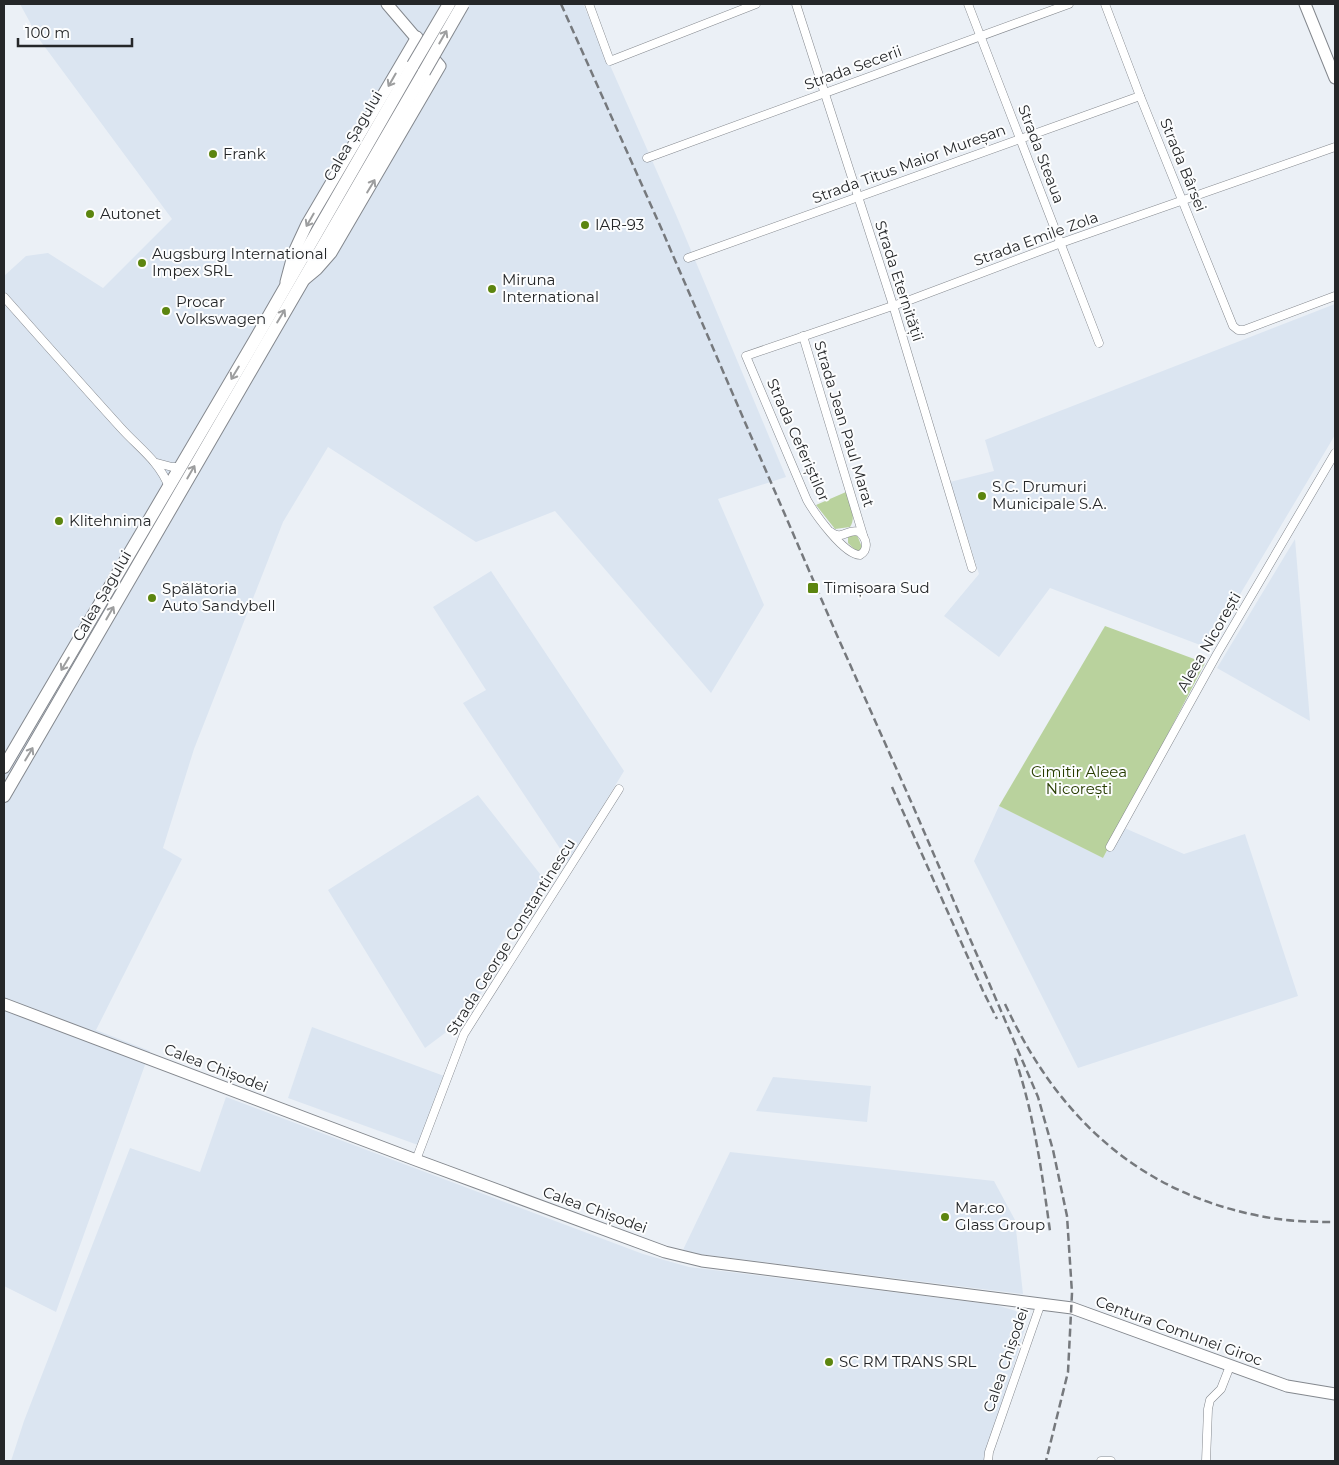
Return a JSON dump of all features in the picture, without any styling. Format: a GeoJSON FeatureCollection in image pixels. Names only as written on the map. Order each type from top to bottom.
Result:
{"type":"FeatureCollection","features":[{"type":"Feature","properties":{"kind":"main road"},"geometry":{"type":"LineString","coordinates":[[387,4],[417,38]]}},
{"type":"Feature","properties":{"kind":"main road","name":"Calea Șagului"},"geometry":{"type":"LineString","coordinates":[[4,796],[302,282],[419,68],[449,4]]}},
{"type":"Feature","properties":{"kind":"main road","name":"Calea Șagului"},"geometry":{"type":"LineString","coordinates":[[4,767],[286,285],[419,68],[463,4]]}},
{"type":"Feature","properties":{"kind":"main road"},"geometry":{"type":"LineString","coordinates":[[1305,4],[1335,78]]}},
{"type":"Feature","properties":{"kind":"main road","name":"Calea Șagului"},"geometry":{"type":"LineString","coordinates":[[286,285],[294,252],[307,224],[417,38],[440,66],[331,252],[317,270],[302,282]]}},
{"type":"Feature","properties":{"kind":"main road","name":"Calea Chișodei"},"geometry":{"type":"LineString","coordinates":[[4,1004],[416,1160],[657,1249],[684,1257],[702,1261],[1041,1303]]}},
{"type":"Feature","properties":{"kind":"main road","name":"Centura Comunei Giroc"},"geometry":{"type":"LineString","coordinates":[[1041,1303],[1072,1308],[1088,1313],[1287,1386],[1306,1391],[1335,1394]]}},
{"type":"Feature","properties":{"kind":"street"},"geometry":{"type":"LineString","coordinates":[[589,4],[610,61],[756,4]]}},
{"type":"Feature","properties":{"kind":"street","name":"Strada Eternității"},"geometry":{"type":"LineString","coordinates":[[796,4],[893,305],[972,568]]}},
{"type":"Feature","properties":{"kind":"street","name":"Strada Steaua"},"geometry":{"type":"LineString","coordinates":[[968,4],[1100,343]]}},
{"type":"Feature","properties":{"kind":"street","name":"Strada Secerii"},"geometry":{"type":"LineString","coordinates":[[647,158],[1069,4]]}},
{"type":"Feature","properties":{"kind":"street","name":"Strada Bârsei"},"geometry":{"type":"LineString","coordinates":[[1105,4],[1140,96],[1235,328],[1244,330],[1335,296]]}},
{"type":"Feature","properties":{"kind":"street","name":"Strada Titus Maior Mureșan"},"geometry":{"type":"LineString","coordinates":[[688,258],[1140,96]]}},
{"type":"Feature","properties":{"kind":"street","name":"Strada Emile Zola"},"geometry":{"type":"LineString","coordinates":[[746,356],[910,300],[1061,243],[1183,202],[1335,147]]}},
{"type":"Feature","properties":{"kind":"street"},"geometry":{"type":"LineString","coordinates":[[4,297],[133,441],[157,463],[169,486]]}},
{"type":"Feature","properties":{"kind":"street","name":"Strada Jean Paul Marat"},"geometry":{"type":"LineString","coordinates":[[804,336],[864,537]]}},
{"type":"Feature","properties":{"kind":"street","name":"Strada Ceferiștilor"},"geometry":{"type":"LineString","coordinates":[[746,356],[807,500],[831,532],[846,548]]}},
{"type":"Feature","properties":{"kind":"street","name":"Aleea Nicorești"},"geometry":{"type":"LineString","coordinates":[[1110,847],[1217,654],[1335,453]]}},
{"type":"Feature","properties":{"kind":"street"},"geometry":{"type":"LineString","coordinates":[[157,463],[180,467]]}},
{"type":"Feature","properties":{"kind":"street"},"geometry":{"type":"LineString","coordinates":[[831,532],[838,536],[849,532],[858,531],[864,537],[866,548],[862,554],[854,555],[846,548],[843,541],[849,532],[858,526],[858,521]]}},
{"type":"Feature","properties":{"kind":"street","name":"Strada George Constantinescu"},"geometry":{"type":"LineString","coordinates":[[416,1160],[464,1034],[619,789]]}},
{"type":"Feature","properties":{"kind":"street","name":"Calea Chișodei"},"geometry":{"type":"LineString","coordinates":[[988,1461],[989,1452],[1041,1303]]}},
{"type":"Feature","properties":{"kind":"street"},"geometry":{"type":"LineString","coordinates":[[1206,1461],[1210,1400],[1221,1389],[1230,1366]]}},
{"type":"Feature","properties":{"kind":"street"},"geometry":{"type":"LineString","coordinates":[[1101,1461],[1111,1461]]}},
{"type":"Feature","properties":{"kind":"shaded area"},"geometry":{"type":"Polygon","coordinates":[[[20,4],[583,4],[677,217],[786,477],[718,499],[764,605],[711,693],[555,511],[476,542],[328,447],[283,522],[194,749],[163,848],[182,859],[96,1030],[150,1051],[56,1312],[4,1286],[4,276],[26,256],[48,253],[103,288],[172,219],[39,39],[20,4]]]}},
{"type":"Feature","properties":{"kind":"shaded area"},"geometry":{"type":"Polygon","coordinates":[[[1335,304],[1335,435],[1208,648],[1050,588],[999,657],[944,616],[979,574],[950,482],[994,471],[985,440],[1335,304]]]}},
{"type":"Feature","properties":{"kind":"shaded area"},"geometry":{"type":"Polygon","coordinates":[[[1295,539],[1310,721],[1217,668],[1295,539]]]}},
{"type":"Feature","properties":{"kind":"shaded area"},"geometry":{"type":"Polygon","coordinates":[[[491,571],[624,771],[569,862],[463,703],[486,690],[433,607],[491,571]]]}},
{"type":"Feature","properties":{"kind":"shaded area"},"geometry":{"type":"Polygon","coordinates":[[[478,795],[544,879],[497,949],[504,961],[461,1021],[425,1048],[328,890],[478,795]]]}},
{"type":"Feature","properties":{"kind":"shaded area"},"geometry":{"type":"Polygon","coordinates":[[[999,806],[1103,858],[1120,826],[1184,854],[1245,834],[1298,996],[1078,1068],[974,861],[999,806]]]}},
{"type":"Feature","properties":{"kind":"shaded area"},"geometry":{"type":"Polygon","coordinates":[[[312,1027],[444,1076],[418,1145],[288,1098],[312,1027]]]}},
{"type":"Feature","properties":{"kind":"shaded area"},"geometry":{"type":"Polygon","coordinates":[[[773,1077],[871,1086],[867,1122],[756,1111],[773,1077]]]}},
{"type":"Feature","properties":{"kind":"shaded area"},"geometry":{"type":"Polygon","coordinates":[[[226,1097],[643,1254],[689,1267],[996,1305],[1016,1311],[1026,1325],[985,1461],[11,1461],[24,1421],[130,1148],[200,1172],[226,1097]]]}},
{"type":"Feature","properties":{"kind":"shaded area"},"geometry":{"type":"Polygon","coordinates":[[[730,1152],[994,1181],[1015,1220],[1023,1294],[682,1252],[730,1152]]]}},
{"type":"Feature","properties":{"kind":"green space"},"geometry":{"type":"Polygon","coordinates":[[[846,492],[852,510],[852,523],[850,527],[835,529],[816,505],[846,492]]]}},
{"type":"Feature","properties":{"kind":"green space"},"geometry":{"type":"Polygon","coordinates":[[[851,534],[857,535],[862,547],[860,551],[856,551],[848,543],[848,537],[851,534]]]}},
{"type":"Feature","properties":{"kind":"green space","name":"Cimitir Aleea Nicorești"},"geometry":{"type":"Polygon","coordinates":[[[1105,626],[1205,663],[1103,858],[999,806],[1105,626]]]}},
{"type":"Feature","properties":{"kind":"railway"},"geometry":{"type":"LineString","coordinates":[[561,4],[662,230],[1038,1097],[1053,1150],[1067,1216],[1072,1293],[1068,1372],[1046,1461]]}},
{"type":"Feature","properties":{"kind":"railway"},"geometry":{"type":"LineString","coordinates":[[892,787],[997,1019]]}},
{"type":"Feature","properties":{"kind":"railway"},"geometry":{"type":"LineString","coordinates":[[1005,1004],[1026,1044],[1049,1081],[1076,1114],[1106,1143],[1139,1168],[1176,1188],[1216,1205],[1278,1219],[1335,1222]]}},
{"type":"Feature","properties":{"kind":"railway"},"geometry":{"type":"LineString","coordinates":[[1015,1058],[1032,1122],[1050,1231]]}},
{"type":"Feature","properties":{"kind":"place","name":"Frank"},"geometry":{"type":"Point","coordinates":[213,154]}},
{"type":"Feature","properties":{"kind":"place","name":"Autonet"},"geometry":{"type":"Point","coordinates":[90,214]}},
{"type":"Feature","properties":{"kind":"place","name":"IAR-93"},"geometry":{"type":"Point","coordinates":[585,225]}},
{"type":"Feature","properties":{"kind":"place","name":"Augsburg International Impex SRL"},"geometry":{"type":"Point","coordinates":[142,263]}},
{"type":"Feature","properties":{"kind":"place","name":"Miruna International"},"geometry":{"type":"Point","coordinates":[492,289]}},
{"type":"Feature","properties":{"kind":"place","name":"Procar Volkswagen"},"geometry":{"type":"Point","coordinates":[166,311]}},
{"type":"Feature","properties":{"kind":"place","name":"S.C. Drumuri Municipale S.A."},"geometry":{"type":"Point","coordinates":[982,496]}},
{"type":"Feature","properties":{"kind":"place","name":"Klitehnima"},"geometry":{"type":"Point","coordinates":[59,521]}},
{"type":"Feature","properties":{"kind":"place","name":"Timișoara Sud"},"geometry":{"type":"Point","coordinates":[813,588]}},
{"type":"Feature","properties":{"kind":"place","name":"Spălătoria Auto Sandybell"},"geometry":{"type":"Point","coordinates":[152,598]}},
{"type":"Feature","properties":{"kind":"place","name":"Mar.co Glass Group"},"geometry":{"type":"Point","coordinates":[945,1217]}},
{"type":"Feature","properties":{"kind":"place","name":"SC RM TRANS SRL"},"geometry":{"type":"Point","coordinates":[829,1362]}}]}
